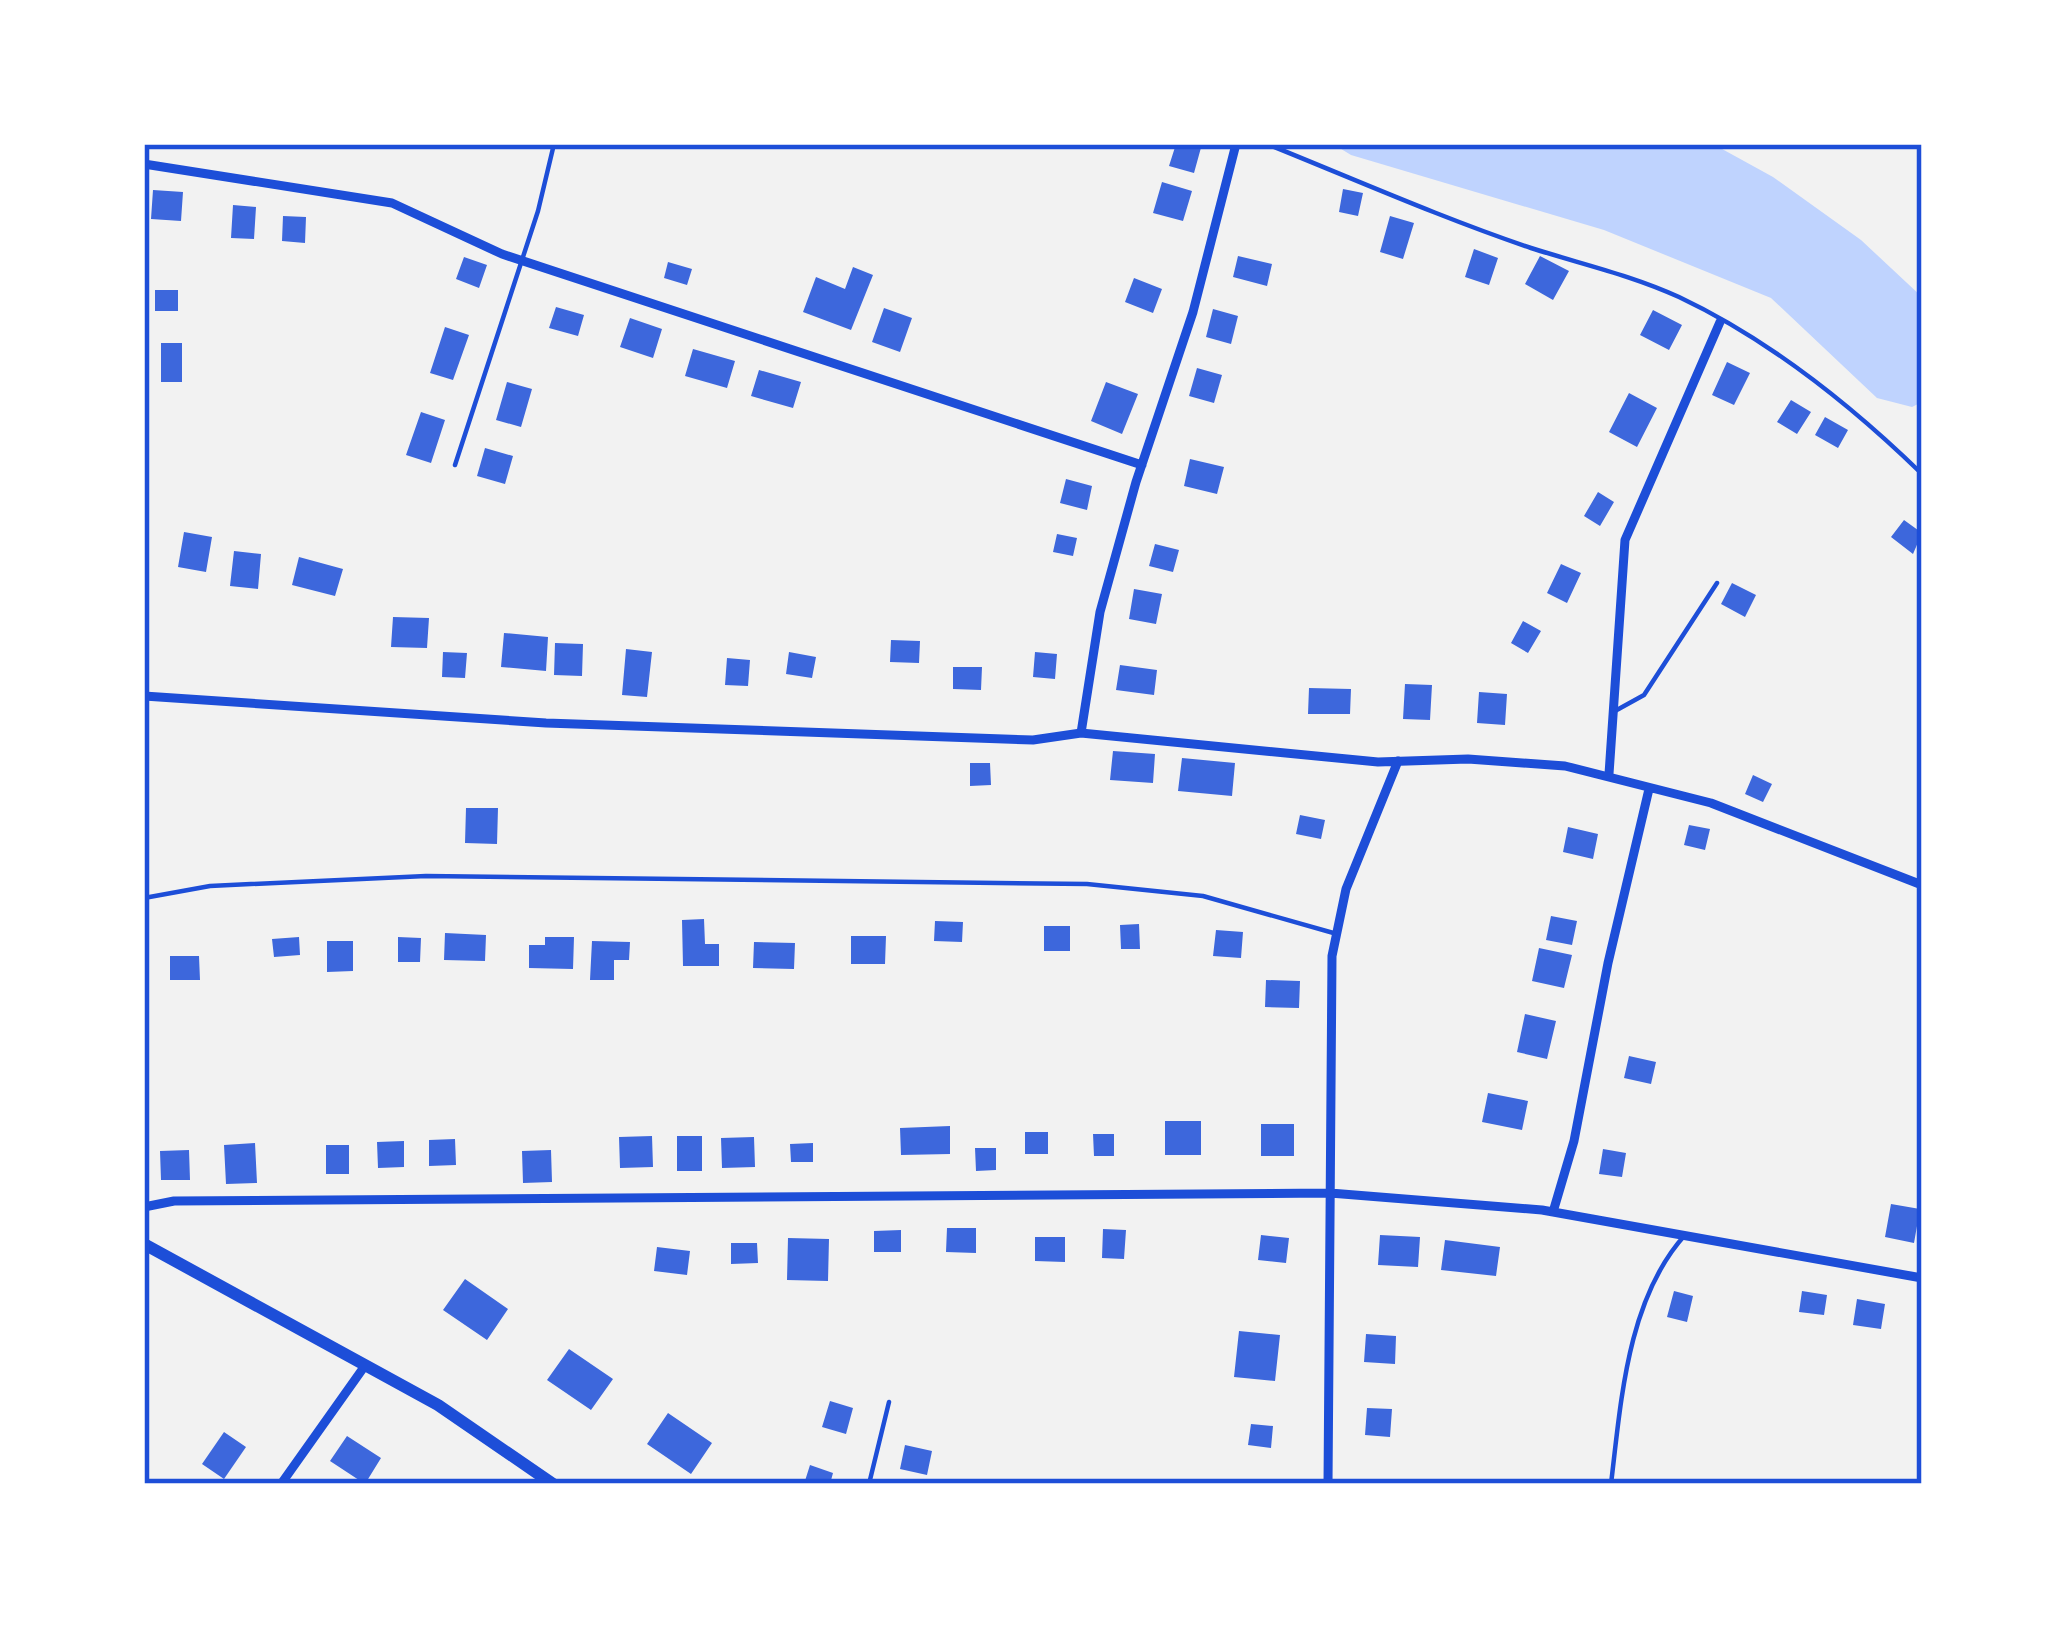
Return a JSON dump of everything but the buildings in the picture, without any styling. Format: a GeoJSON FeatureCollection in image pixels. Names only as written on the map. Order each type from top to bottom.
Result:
{"type":"FeatureCollection","features":[{"type":"Feature","properties":{"kind":"main road"},"geometry":{"type":"LineString","coordinates":[[144,1244],[438,1405],[554,1484]]}},
{"type":"Feature","properties":{"kind":"street"},"geometry":{"type":"LineString","coordinates":[[1081,733],[1100,612],[1193,312],[1236,144]]}},
{"type":"Feature","properties":{"kind":"street"},"geometry":{"type":"LineString","coordinates":[[144,164],[392,203],[521,260],[1142,465]]}},
{"type":"Feature","properties":{"kind":"street"},"geometry":{"type":"LineString","coordinates":[[1609,774],[1625,540],[1720,322]]}},
{"type":"Feature","properties":{"kind":"street"},"geometry":{"type":"LineString","coordinates":[[144,696],[688,730],[1033,740],[1081,733],[1398,761],[1468,759],[1609,774],[1711,803],[1922,885]]}},
{"type":"Feature","properties":{"kind":"street"},"geometry":{"type":"LineString","coordinates":[[1328,1484],[1330,1031],[1336,934],[1375,808],[1398,761]]}},
{"type":"Feature","properties":{"kind":"street"},"geometry":{"type":"LineString","coordinates":[[1553,1212],[1574,1142],[1608,963],[1649,789]]}},
{"type":"Feature","properties":{"kind":"street"},"geometry":{"type":"LineString","coordinates":[[144,1207],[173,1201],[1330,1193],[1553,1212],[1922,1278]]}},
{"type":"Feature","properties":{"kind":"street"},"geometry":{"type":"LineString","coordinates":[[280,1484],[364,1367]]}},
{"type":"Feature","properties":{"kind":"lane"},"geometry":{"type":"LineString","coordinates":[[455,465],[554,144]]}},
{"type":"Feature","properties":{"kind":"lane"},"geometry":{"type":"LineString","coordinates":[[1267,144],[1531,248],[1681,298],[1776,352],[1865,418],[1922,474]]}},
{"type":"Feature","properties":{"kind":"lane"},"geometry":{"type":"LineString","coordinates":[[1610,713],[1644,694],[1717,583]]}},
{"type":"Feature","properties":{"kind":"lane"},"geometry":{"type":"LineString","coordinates":[[144,898],[210,886],[426,876],[1087,884],[1203,896],[1336,934]]}},
{"type":"Feature","properties":{"kind":"lane"},"geometry":{"type":"LineString","coordinates":[[1611,1484],[1621,1398],[1642,1311],[1666,1255],[1685,1235]]}},
{"type":"Feature","properties":{"kind":"lane"},"geometry":{"type":"LineString","coordinates":[[869,1484],[890,1402]]}},
{"type":"Feature","properties":{"kind":"water"},"geometry":{"type":"Polygon","coordinates":[[[1333,144],[1713,144],[1773,177],[1861,240],[1922,297],[1922,402],[1912,407],[1877,398],[1771,298],[1604,230],[1351,155],[1333,144]]]}}]}
